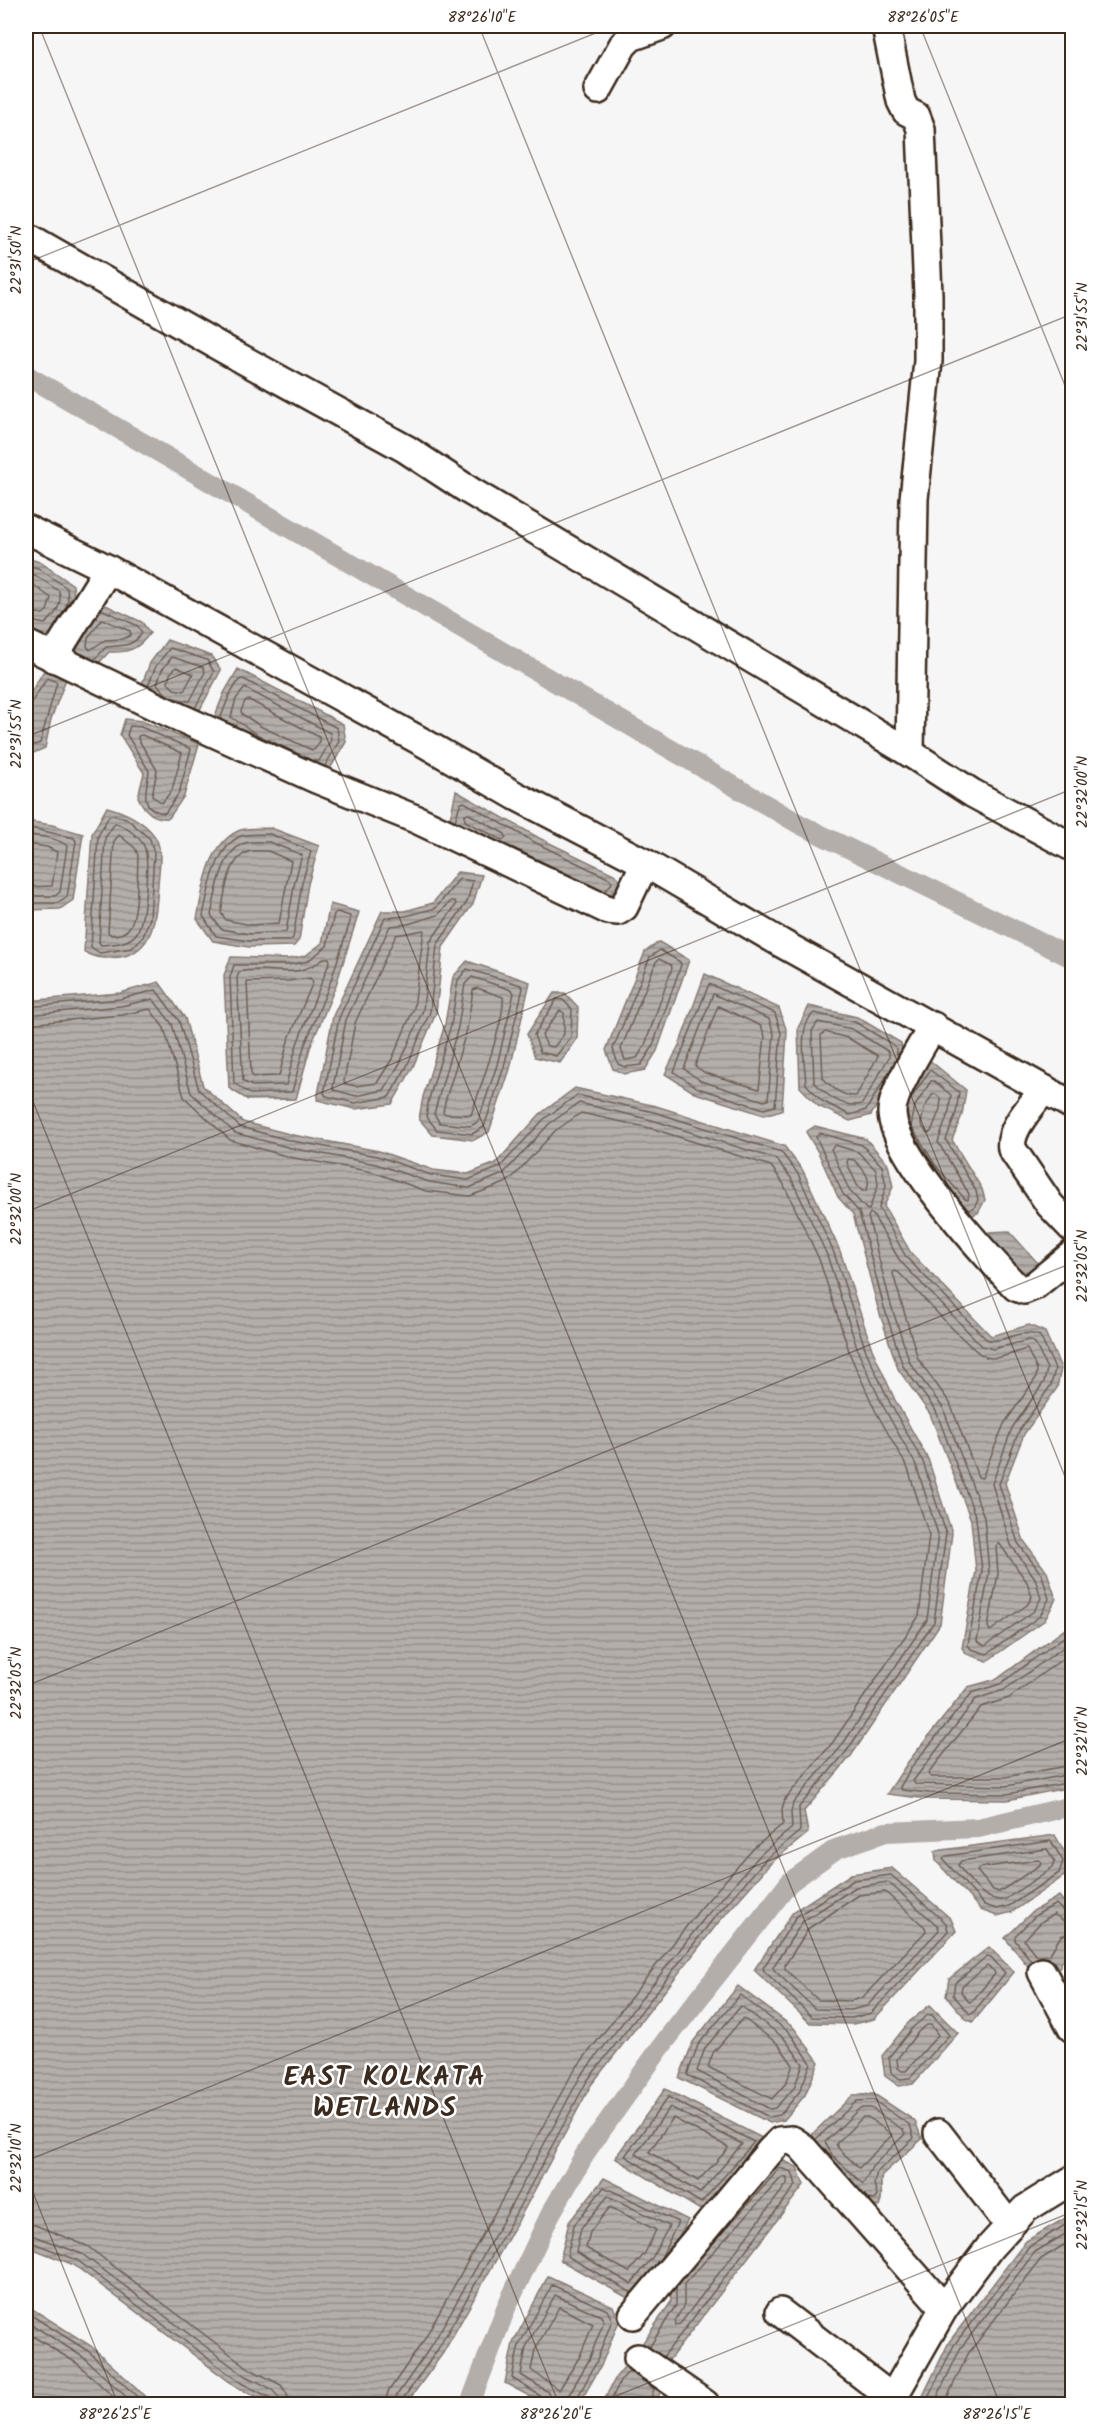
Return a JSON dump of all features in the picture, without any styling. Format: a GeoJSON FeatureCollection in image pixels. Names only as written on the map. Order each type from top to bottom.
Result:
{"type":"FeatureCollection","features":[{"type":"Feature","properties":{"kind":"street"},"geometry":{"type":"LineString","coordinates":[[598,90],[623,45],[631,37],[662,26]]}},
{"type":"Feature","properties":{"kind":"street"},"geometry":{"type":"LineString","coordinates":[[886,26],[901,100],[906,111],[915,116],[921,129],[928,295],[928,361],[914,499],[909,753]]}},
{"type":"Feature","properties":{"kind":"street"},"geometry":{"type":"LineString","coordinates":[[26,236],[406,450],[972,793],[1072,847]]}},
{"type":"Feature","properties":{"kind":"street"},"geometry":{"type":"LineString","coordinates":[[26,529],[108,569],[516,796],[645,863],[781,943],[1072,1105]]}},
{"type":"Feature","properties":{"kind":"street"},"geometry":{"type":"LineString","coordinates":[[53,658],[108,569]]}},
{"type":"Feature","properties":{"kind":"street"},"geometry":{"type":"LineString","coordinates":[[26,644],[268,757],[418,820],[608,910],[618,911],[624,907],[645,863]]}},
{"type":"Feature","properties":{"kind":"street"},"geometry":{"type":"LineString","coordinates":[[933,1026],[899,1088],[891,1111],[894,1127],[902,1144],[919,1172],[956,1220],[1016,1287],[1024,1290],[1034,1286],[1072,1255]]}},
{"type":"Feature","properties":{"kind":"street"},"geometry":{"type":"LineString","coordinates":[[1044,1089],[1010,1140],[1012,1149],[1050,1205],[1072,1228]]}},
{"type":"Feature","properties":{"kind":"street"},"geometry":{"type":"LineString","coordinates":[[1042,1972],[1072,2028]]}},
{"type":"Feature","properties":{"kind":"street"},"geometry":{"type":"LineString","coordinates":[[938,2133],[1009,2225]]}},
{"type":"Feature","properties":{"kind":"street"},"geometry":{"type":"LineString","coordinates":[[633,2315],[705,2226],[771,2150],[780,2141],[792,2140],[801,2146],[944,2308]]}},
{"type":"Feature","properties":{"kind":"street"},"geometry":{"type":"LineString","coordinates":[[780,2312],[890,2401],[944,2308],[1009,2225],[1025,2209],[1072,2180]]}},
{"type":"Feature","properties":{"kind":"street"},"geometry":{"type":"LineString","coordinates":[[638,2358],[705,2404]]}},
{"type":"Feature","properties":{"kind":"water"},"geometry":{"type":"Polygon","coordinates":[[[26,558],[40,562],[73,585],[74,601],[50,639],[34,638],[26,632],[26,558]]]}},
{"type":"Feature","properties":{"kind":"water"},"geometry":{"type":"Polygon","coordinates":[[[97,601],[142,622],[150,633],[132,649],[109,652],[96,666],[73,652],[97,601]]]}},
{"type":"Feature","properties":{"kind":"water"},"geometry":{"type":"Polygon","coordinates":[[[167,640],[211,656],[221,670],[196,717],[140,689],[150,663],[167,640]]]}},
{"type":"Feature","properties":{"kind":"water"},"geometry":{"type":"Polygon","coordinates":[[[45,669],[66,679],[51,719],[45,748],[29,755],[26,754],[26,700],[45,669]]]}},
{"type":"Feature","properties":{"kind":"water"},"geometry":{"type":"Polygon","coordinates":[[[238,669],[343,724],[346,742],[325,777],[213,721],[224,693],[238,669]]]}},
{"type":"Feature","properties":{"kind":"water"},"geometry":{"type":"Polygon","coordinates":[[[125,719],[142,721],[199,744],[184,796],[169,818],[154,816],[143,806],[138,797],[144,773],[120,735],[125,719]]]}},
{"type":"Feature","properties":{"kind":"water"},"geometry":{"type":"Polygon","coordinates":[[[456,791],[539,838],[614,874],[622,882],[605,900],[448,828],[456,791]]]}},
{"type":"Feature","properties":{"kind":"water"},"geometry":{"type":"Polygon","coordinates":[[[107,807],[120,811],[143,824],[153,834],[159,845],[160,858],[155,918],[147,939],[132,953],[105,958],[84,952],[92,834],[107,807]]]}},
{"type":"Feature","properties":{"kind":"water"},"geometry":{"type":"Polygon","coordinates":[[[26,821],[52,825],[83,834],[73,900],[60,909],[26,910],[26,821]]]}},
{"type":"Feature","properties":{"kind":"water"},"geometry":{"type":"Polygon","coordinates":[[[271,828],[319,846],[308,884],[299,940],[294,946],[249,947],[213,941],[197,919],[204,882],[213,858],[219,847],[238,831],[271,828]]]}},
{"type":"Feature","properties":{"kind":"water"},"geometry":{"type":"Polygon","coordinates":[[[457,872],[482,875],[473,904],[443,947],[436,1013],[412,1069],[392,1104],[355,1109],[317,1100],[333,1016],[382,911],[405,911],[433,903],[457,872]]]}},
{"type":"Feature","properties":{"kind":"water"},"geometry":{"type":"Polygon","coordinates":[[[330,904],[359,912],[336,985],[310,1048],[296,1099],[248,1100],[229,1088],[224,975],[231,957],[288,959],[305,956],[322,943],[330,904]]]}},
{"type":"Feature","properties":{"kind":"water"},"geometry":{"type":"Polygon","coordinates":[[[659,942],[689,960],[657,1051],[645,1070],[624,1074],[613,1069],[606,1050],[645,952],[659,942]]]}},
{"type":"Feature","properties":{"kind":"water"},"geometry":{"type":"Polygon","coordinates":[[[467,961],[530,982],[510,1069],[489,1132],[474,1140],[433,1135],[419,1119],[423,1097],[445,1024],[453,977],[467,961]]]}},
{"type":"Feature","properties":{"kind":"water"},"geometry":{"type":"Polygon","coordinates":[[[705,974],[779,1008],[787,1032],[782,1110],[764,1115],[695,1093],[665,1074],[680,1043],[705,974]]]}},
{"type":"Feature","properties":{"kind":"water"},"geometry":{"type":"Polygon","coordinates":[[[159,982],[185,1018],[203,1086],[243,1122],[293,1135],[379,1151],[433,1170],[468,1174],[496,1163],[540,1114],[575,1088],[656,1106],[784,1146],[803,1171],[840,1251],[872,1349],[895,1400],[928,1459],[952,1533],[940,1624],[851,1756],[804,1811],[808,1833],[771,1863],[718,1923],[591,2085],[517,2223],[443,2353],[406,2404],[271,2404],[238,2388],[74,2265],[26,2246],[26,1001],[120,993],[159,982]]]}},
{"type":"Feature","properties":{"kind":"water"},"geometry":{"type":"Polygon","coordinates":[[[554,993],[565,993],[578,1007],[577,1039],[560,1063],[535,1057],[527,1034],[554,993]]]}},
{"type":"Feature","properties":{"kind":"water"},"geometry":{"type":"Polygon","coordinates":[[[809,1006],[857,1017],[901,1043],[904,1059],[871,1115],[850,1121],[818,1106],[800,1087],[798,1028],[809,1006]]]}},
{"type":"Feature","properties":{"kind":"water"},"geometry":{"type":"Polygon","coordinates":[[[928,1059],[966,1090],[962,1115],[952,1140],[982,1189],[985,1200],[978,1213],[963,1218],[897,1129],[903,1101],[928,1059]]]}},
{"type":"Feature","properties":{"kind":"water"},"geometry":{"type":"Polygon","coordinates":[[[815,1126],[866,1139],[888,1164],[893,1187],[884,1206],[911,1253],[991,1336],[1029,1325],[1045,1332],[1061,1368],[1057,1388],[1024,1434],[1005,1483],[1024,1541],[1047,1572],[1056,1599],[1045,1620],[987,1661],[967,1654],[962,1648],[976,1571],[971,1520],[930,1414],[898,1369],[878,1308],[853,1214],[838,1197],[818,1152],[806,1132],[815,1126]]]}},
{"type":"Feature","properties":{"kind":"water"},"geometry":{"type":"Polygon","coordinates":[[[1009,1231],[1044,1270],[1027,1287],[983,1244],[989,1232],[1009,1231]]]}},
{"type":"Feature","properties":{"kind":"water"},"geometry":{"type":"Polygon","coordinates":[[[1072,1624],[1072,1787],[1007,1800],[928,1799],[887,1794],[908,1762],[968,1687],[997,1679],[1072,1624]]]}},
{"type":"Feature","properties":{"kind":"water"},"geometry":{"type":"Polygon","coordinates":[[[1055,1835],[1070,1862],[1064,1876],[1012,1912],[997,1916],[981,1910],[936,1861],[935,1851],[1055,1835]]]}},
{"type":"Feature","properties":{"kind":"water"},"geometry":{"type":"Polygon","coordinates":[[[892,1868],[951,1919],[956,1931],[874,2019],[853,2024],[810,2023],[754,1970],[793,1912],[851,1874],[892,1868]]]}},
{"type":"Feature","properties":{"kind":"water"},"geometry":{"type":"Polygon","coordinates":[[[1059,1896],[1072,1912],[1072,1941],[1059,1968],[1031,1970],[1005,1938],[1033,1911],[1059,1896]]]}},
{"type":"Feature","properties":{"kind":"water"},"geometry":{"type":"Polygon","coordinates":[[[989,1947],[1014,1972],[973,2022],[966,2019],[946,1996],[949,1979],[989,1947]]]}},
{"type":"Feature","properties":{"kind":"water"},"geometry":{"type":"Polygon","coordinates":[[[738,1986],[794,2028],[819,2062],[805,2095],[784,2120],[770,2123],[679,2078],[693,2042],[738,1986]]]}},
{"type":"Feature","properties":{"kind":"water"},"geometry":{"type":"Polygon","coordinates":[[[930,2005],[958,2033],[913,2084],[899,2086],[885,2076],[882,2056],[909,2022],[930,2005]]]}},
{"type":"Feature","properties":{"kind":"water"},"geometry":{"type":"Polygon","coordinates":[[[665,2089],[766,2140],[702,2211],[615,2158],[665,2089]]]}},
{"type":"Feature","properties":{"kind":"water"},"geometry":{"type":"Polygon","coordinates":[[[874,2094],[915,2121],[922,2139],[882,2175],[879,2207],[863,2204],[806,2140],[853,2095],[874,2094]]]}},
{"type":"Feature","properties":{"kind":"water"},"geometry":{"type":"Polygon","coordinates":[[[780,2159],[797,2167],[804,2185],[662,2369],[640,2347],[671,2302],[670,2279],[780,2159]]]}},
{"type":"Feature","properties":{"kind":"water"},"geometry":{"type":"Polygon","coordinates":[[[604,2178],[688,2220],[663,2265],[635,2302],[560,2260],[569,2222],[604,2178]]]}},
{"type":"Feature","properties":{"kind":"water"},"geometry":{"type":"Polygon","coordinates":[[[1072,2214],[1072,2404],[919,2404],[949,2342],[1026,2241],[1072,2214]]]}},
{"type":"Feature","properties":{"kind":"water"},"geometry":{"type":"Polygon","coordinates":[[[548,2276],[613,2306],[619,2321],[601,2366],[579,2404],[544,2404],[505,2383],[513,2343],[548,2276]]]}},
{"type":"Feature","properties":{"kind":"water"},"geometry":{"type":"Polygon","coordinates":[[[26,2305],[91,2346],[154,2404],[26,2404],[26,2305]]]}},
{"type":"Feature","properties":{"kind":"water"},"geometry":{"type":"Polygon","coordinates":[[[628,2362],[663,2388],[654,2404],[602,2404],[616,2377],[628,2362]]]}},
{"type":"Feature","properties":{"kind":"waterway"},"geometry":{"type":"LineString","coordinates":[[26,375],[801,825],[1072,958]]}},
{"type":"Feature","properties":{"kind":"waterway"},"geometry":{"type":"LineString","coordinates":[[470,2404],[506,2308],[550,2215],[588,2149],[666,2040],[790,1882],[836,1849],[886,1832],[978,1828],[1072,1806]]}},
{"type":"Feature","properties":{"kind":"district","name":"EAST KOLKATA WETLANDS"},"geometry":{"type":"Point","coordinates":[385,2092]}}]}
